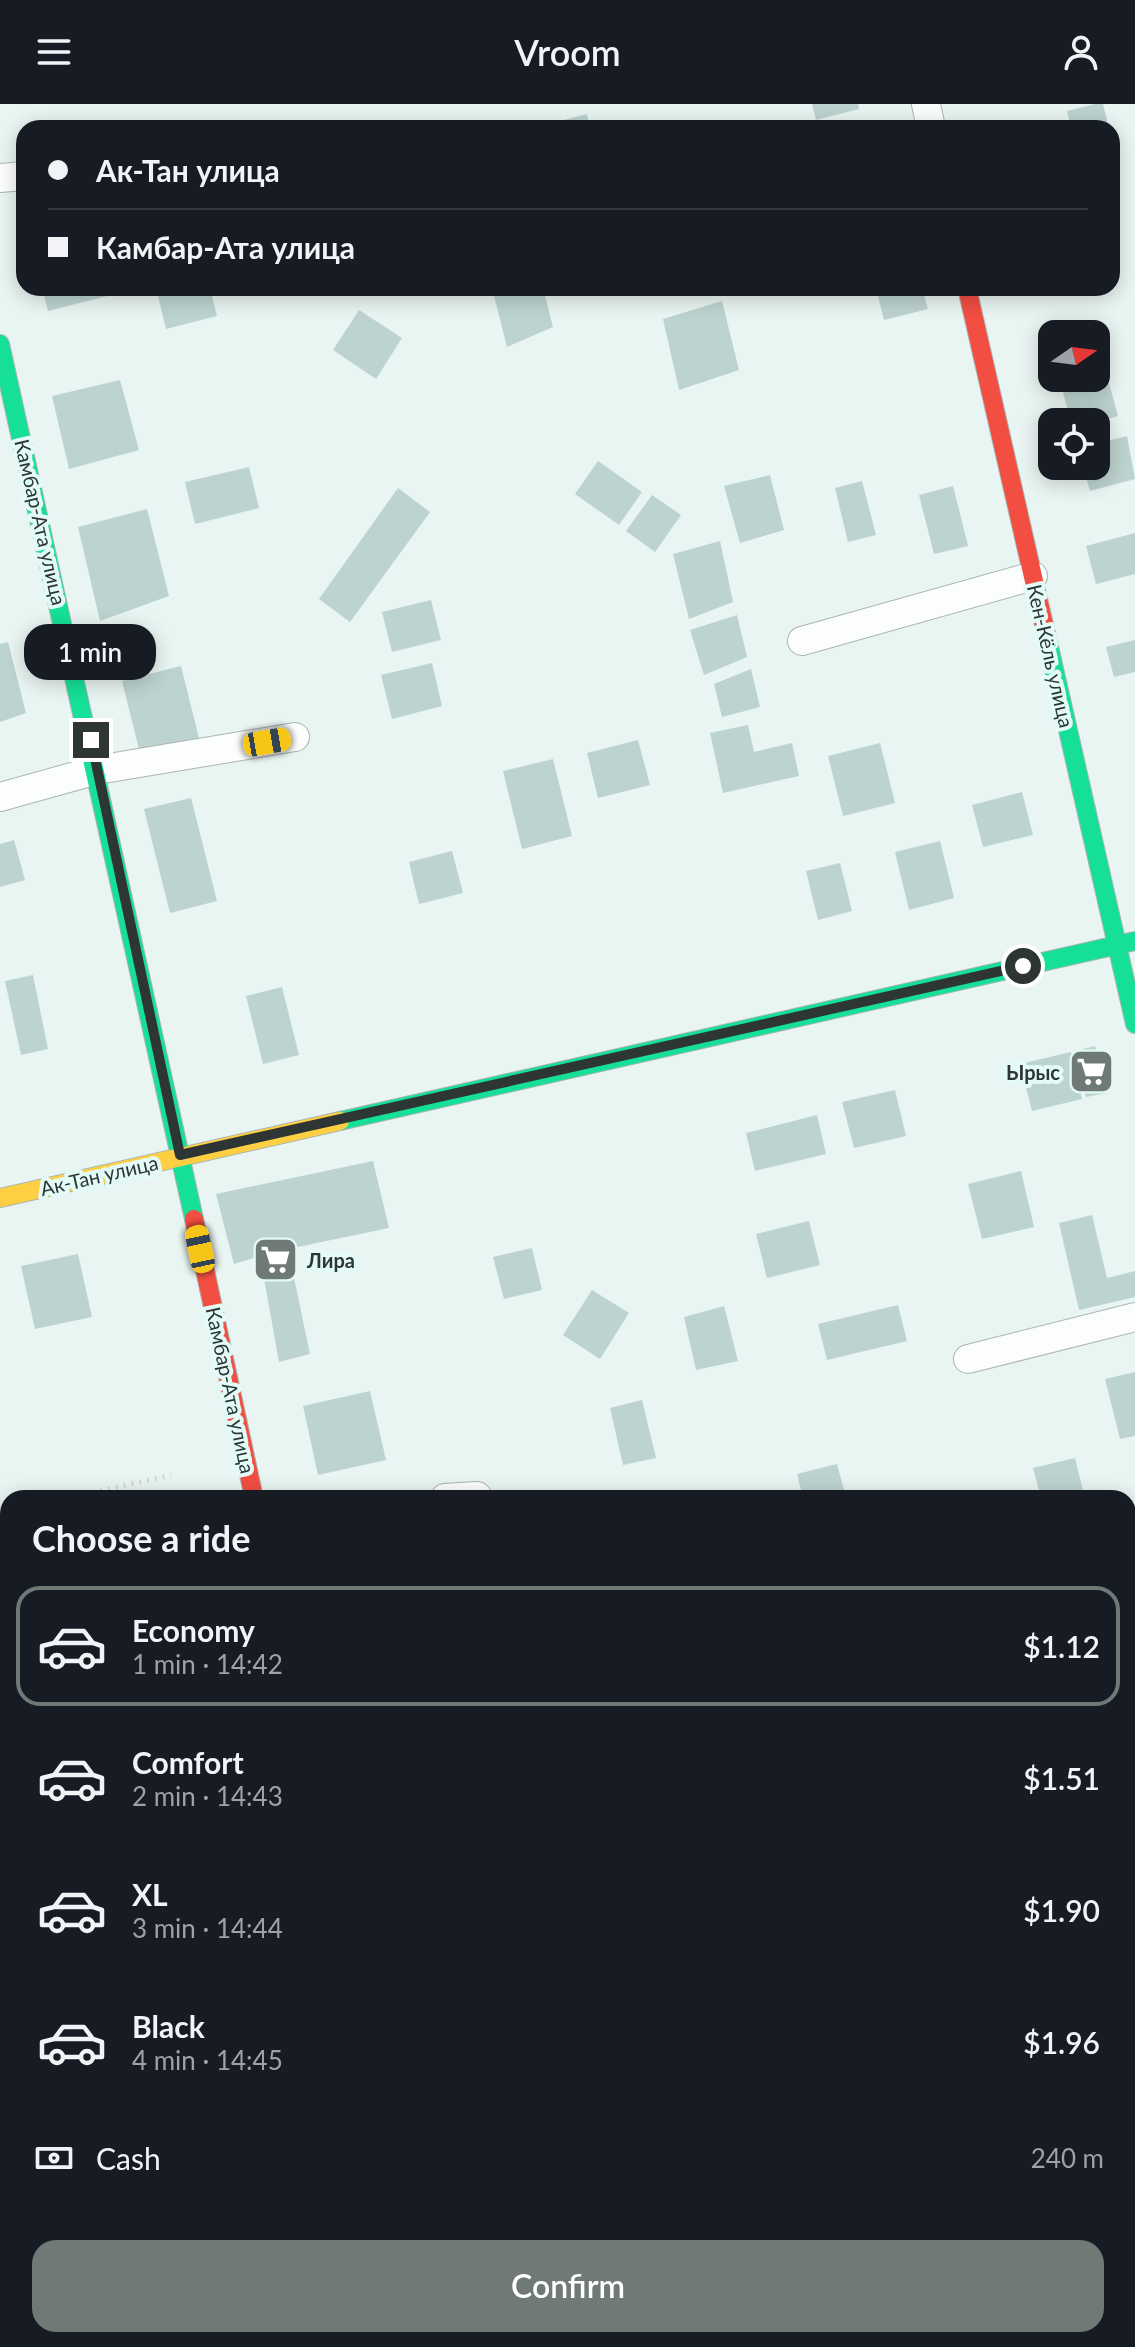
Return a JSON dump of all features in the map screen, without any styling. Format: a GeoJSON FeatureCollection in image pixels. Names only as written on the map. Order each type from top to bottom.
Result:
{"type":"FeatureCollection","features":[{"type":"Feature","properties":{"kind":"street","name":"Кен-Кёль улица"},"geometry":{"type":"LineString","coordinates":[[969,296],[1135,1024]]}},
{"type":"Feature","properties":{"kind":"street","name":"Камбар-Ата улица"},"geometry":{"type":"LineString","coordinates":[[0,344],[97,770],[252,1490]]}},
{"type":"Feature","properties":{"kind":"street"},"geometry":{"type":"LineString","coordinates":[[802,641],[1033,576]]}},
{"type":"Feature","properties":{"kind":"street"},"geometry":{"type":"LineString","coordinates":[[0,797],[97,770],[295,737]]}},
{"type":"Feature","properties":{"kind":"street","name":"Ак-Тан улица"},"geometry":{"type":"LineString","coordinates":[[0,1198],[1135,941]]}},
{"type":"Feature","properties":{"kind":"street"},"geometry":{"type":"LineString","coordinates":[[968,1359],[1135,1317]]}},
{"type":"Feature","properties":{"kind":"path"},"geometry":{"type":"LineString","coordinates":[[104,1490],[171,1475]]}},
{"type":"Feature","properties":{"kind":"building"},"geometry":{"type":"Polygon","coordinates":[[[812,104],[858,104],[859,109],[816,120],[812,104]]]}},
{"type":"Feature","properties":{"kind":"building"},"geometry":{"type":"Polygon","coordinates":[[[1103,104],[1107,120],[1069,120],[1067,111],[1103,104]]]}},
{"type":"Feature","properties":{"kind":"building"},"geometry":{"type":"Polygon","coordinates":[[[587,114],[588,120],[564,120],[587,114]]]}},
{"type":"Feature","properties":{"kind":"building"},"geometry":{"type":"Polygon","coordinates":[[[44,296],[107,296],[48,311],[44,296]]]}},
{"type":"Feature","properties":{"kind":"building"},"geometry":{"type":"Polygon","coordinates":[[[158,296],[212,296],[217,316],[166,329],[158,296]]]}},
{"type":"Feature","properties":{"kind":"building"},"geometry":{"type":"Polygon","coordinates":[[[494,296],[545,296],[553,327],[507,347],[494,296]]]}},
{"type":"Feature","properties":{"kind":"building"},"geometry":{"type":"Polygon","coordinates":[[[878,296],[924,296],[928,309],[884,320],[878,296]]]}},
{"type":"Feature","properties":{"kind":"building"},"geometry":{"type":"Polygon","coordinates":[[[722,301],[739,370],[679,390],[663,319],[722,301]]]}},
{"type":"Feature","properties":{"kind":"building"},"geometry":{"type":"Polygon","coordinates":[[[359,310],[402,338],[376,379],[333,350],[359,310]]]}},
{"type":"Feature","properties":{"kind":"building"},"geometry":{"type":"Polygon","coordinates":[[[120,380],[139,450],[69,469],[52,396],[120,380]]]}},
{"type":"Feature","properties":{"kind":"building"},"geometry":{"type":"Polygon","coordinates":[[[1110,387],[1118,416],[1110,418],[1110,408],[1067,408],[1063,392],[1110,392],[1110,387]]]}},
{"type":"Feature","properties":{"kind":"building"},"geometry":{"type":"Polygon","coordinates":[[[1127,436],[1135,479],[1090,491],[1087,480],[1110,480],[1110,440],[1127,436]]]}},
{"type":"Feature","properties":{"kind":"building"},"geometry":{"type":"Polygon","coordinates":[[[598,461],[642,492],[619,525],[575,494],[598,461]]]}},
{"type":"Feature","properties":{"kind":"building"},"geometry":{"type":"Polygon","coordinates":[[[249,467],[259,508],[195,524],[185,482],[249,467]]]}},
{"type":"Feature","properties":{"kind":"building"},"geometry":{"type":"Polygon","coordinates":[[[770,475],[784,530],[740,543],[724,486],[770,475]]]}},
{"type":"Feature","properties":{"kind":"building"},"geometry":{"type":"Polygon","coordinates":[[[862,481],[876,535],[848,542],[835,488],[862,481]]]}},
{"type":"Feature","properties":{"kind":"building"},"geometry":{"type":"Polygon","coordinates":[[[953,486],[968,546],[934,554],[919,495],[953,486]]]}},
{"type":"Feature","properties":{"kind":"building"},"geometry":{"type":"Polygon","coordinates":[[[398,488],[430,512],[350,622],[319,599],[398,488]]]}},
{"type":"Feature","properties":{"kind":"building"},"geometry":{"type":"Polygon","coordinates":[[[652,495],[681,515],[655,552],[626,531],[652,495]]]}},
{"type":"Feature","properties":{"kind":"building"},"geometry":{"type":"Polygon","coordinates":[[[147,509],[169,596],[100,621],[78,527],[147,509]]]}},
{"type":"Feature","properties":{"kind":"building"},"geometry":{"type":"Polygon","coordinates":[[[1135,533],[1135,574],[1096,584],[1086,546],[1135,533]]]}},
{"type":"Feature","properties":{"kind":"building"},"geometry":{"type":"Polygon","coordinates":[[[720,541],[733,602],[689,619],[673,554],[720,541]]]}},
{"type":"Feature","properties":{"kind":"building"},"geometry":{"type":"Polygon","coordinates":[[[431,600],[441,640],[392,652],[382,612],[431,600]]]}},
{"type":"Feature","properties":{"kind":"building"},"geometry":{"type":"Polygon","coordinates":[[[737,615],[747,657],[704,675],[690,630],[737,615]]]}},
{"type":"Feature","properties":{"kind":"building"},"geometry":{"type":"Polygon","coordinates":[[[1135,640],[1135,672],[1114,677],[1106,647],[1135,640]]]}},
{"type":"Feature","properties":{"kind":"building"},"geometry":{"type":"Polygon","coordinates":[[[8,642],[26,713],[0,722],[0,644],[8,642]]]}},
{"type":"Feature","properties":{"kind":"building"},"geometry":{"type":"Polygon","coordinates":[[[432,663],[442,706],[392,719],[381,675],[432,663]]]}},
{"type":"Feature","properties":{"kind":"building"},"geometry":{"type":"Polygon","coordinates":[[[181,666],[199,738],[140,753],[122,681],[181,666]]]}},
{"type":"Feature","properties":{"kind":"building"},"geometry":{"type":"Polygon","coordinates":[[[751,669],[760,707],[722,717],[714,684],[751,669]]]}},
{"type":"Feature","properties":{"kind":"building"},"geometry":{"type":"Polygon","coordinates":[[[748,725],[754,752],[792,743],[799,776],[723,793],[710,733],[748,725]]]}},
{"type":"Feature","properties":{"kind":"building"},"geometry":{"type":"Polygon","coordinates":[[[638,740],[650,785],[598,798],[587,753],[638,740]]]}},
{"type":"Feature","properties":{"kind":"building"},"geometry":{"type":"Polygon","coordinates":[[[880,743],[895,803],[843,816],[828,756],[880,743]]]}},
{"type":"Feature","properties":{"kind":"building"},"geometry":{"type":"Polygon","coordinates":[[[553,759],[572,836],[522,849],[503,771],[553,759]]]}},
{"type":"Feature","properties":{"kind":"building"},"geometry":{"type":"Polygon","coordinates":[[[1022,792],[1033,835],[983,847],[972,805],[1022,792]]]}},
{"type":"Feature","properties":{"kind":"building"},"geometry":{"type":"Polygon","coordinates":[[[191,798],[217,901],[170,913],[144,809],[191,798]]]}},
{"type":"Feature","properties":{"kind":"building"},"geometry":{"type":"Polygon","coordinates":[[[14,840],[25,880],[0,887],[0,844],[14,840]]]}},
{"type":"Feature","properties":{"kind":"building"},"geometry":{"type":"Polygon","coordinates":[[[940,841],[954,898],[909,910],[895,852],[940,841]]]}},
{"type":"Feature","properties":{"kind":"building"},"geometry":{"type":"Polygon","coordinates":[[[452,851],[463,893],[419,904],[409,862],[452,851]]]}},
{"type":"Feature","properties":{"kind":"building"},"geometry":{"type":"Polygon","coordinates":[[[840,863],[852,911],[818,920],[806,871],[840,863]]]}},
{"type":"Feature","properties":{"kind":"building"},"geometry":{"type":"Polygon","coordinates":[[[33,975],[48,1049],[21,1055],[5,981],[33,975]]]}},
{"type":"Feature","properties":{"kind":"building"},"geometry":{"type":"Polygon","coordinates":[[[282,987],[299,1055],[263,1064],[246,996],[282,987]]]}},
{"type":"Feature","properties":{"kind":"building","name":"Ырыс"},"geometry":{"type":"Polygon","coordinates":[[[1095,1046],[1107,1093],[1086,1097],[1075,1051],[1095,1046]]]}},
{"type":"Feature","properties":{"kind":"building"},"geometry":{"type":"Polygon","coordinates":[[[1071,1052],[1082,1099],[1032,1111],[1020,1064],[1071,1052]]]}},
{"type":"Feature","properties":{"kind":"building"},"geometry":{"type":"Polygon","coordinates":[[[895,1090],[906,1136],[854,1148],[842,1102],[895,1090]]]}},
{"type":"Feature","properties":{"kind":"building"},"geometry":{"type":"Polygon","coordinates":[[[817,1115],[826,1154],[755,1171],[746,1133],[817,1115]]]}},
{"type":"Feature","properties":{"kind":"building","name":"Лира"},"geometry":{"type":"Polygon","coordinates":[[[373,1161],[389,1228],[288,1249],[310,1354],[279,1362],[260,1256],[234,1264],[216,1194],[373,1161]]]}},
{"type":"Feature","properties":{"kind":"building"},"geometry":{"type":"Polygon","coordinates":[[[1021,1171],[1034,1227],[982,1239],[968,1184],[1021,1171]]]}},
{"type":"Feature","properties":{"kind":"building"},"geometry":{"type":"Polygon","coordinates":[[[1092,1215],[1107,1278],[1135,1271],[1135,1297],[1079,1310],[1059,1223],[1092,1215]]]}},
{"type":"Feature","properties":{"kind":"building"},"geometry":{"type":"Polygon","coordinates":[[[809,1221],[820,1265],[767,1278],[756,1234],[809,1221]]]}},
{"type":"Feature","properties":{"kind":"building"},"geometry":{"type":"Polygon","coordinates":[[[532,1248],[542,1290],[504,1299],[493,1257],[532,1248]]]}},
{"type":"Feature","properties":{"kind":"building"},"geometry":{"type":"Polygon","coordinates":[[[78,1254],[92,1317],[35,1329],[21,1266],[78,1254]]]}},
{"type":"Feature","properties":{"kind":"building"},"geometry":{"type":"Polygon","coordinates":[[[592,1290],[629,1313],[600,1359],[563,1335],[592,1290]]]}},
{"type":"Feature","properties":{"kind":"building"},"geometry":{"type":"Polygon","coordinates":[[[898,1305],[907,1341],[827,1360],[818,1324],[898,1305]]]}},
{"type":"Feature","properties":{"kind":"building"},"geometry":{"type":"Polygon","coordinates":[[[724,1306],[738,1361],[696,1370],[684,1317],[724,1306]]]}},
{"type":"Feature","properties":{"kind":"building"},"geometry":{"type":"Polygon","coordinates":[[[1135,1372],[1135,1436],[1120,1439],[1105,1379],[1135,1372]]]}},
{"type":"Feature","properties":{"kind":"building"},"geometry":{"type":"Polygon","coordinates":[[[370,1391],[386,1460],[318,1475],[303,1406],[370,1391]]]}},
{"type":"Feature","properties":{"kind":"building"},"geometry":{"type":"Polygon","coordinates":[[[642,1400],[656,1458],[623,1465],[610,1408],[642,1400]]]}},
{"type":"Feature","properties":{"kind":"building"},"geometry":{"type":"Polygon","coordinates":[[[1075,1458],[1083,1490],[1039,1490],[1033,1468],[1075,1458]]]}},
{"type":"Feature","properties":{"kind":"building"},"geometry":{"type":"Polygon","coordinates":[[[837,1464],[844,1490],[801,1490],[797,1474],[837,1464]]]}},
{"type":"Feature","properties":{"kind":"traffic: fast"},"geometry":{"type":"LineString","coordinates":[[0,344],[194,1219]]}},
{"type":"Feature","properties":{"kind":"traffic: fast"},"geometry":{"type":"LineString","coordinates":[[1047,638],[1135,1024]]}},
{"type":"Feature","properties":{"kind":"traffic: fast"},"geometry":{"type":"LineString","coordinates":[[340,1121],[1135,941]]}},
{"type":"Feature","properties":{"kind":"traffic: slow"},"geometry":{"type":"LineString","coordinates":[[0,1198],[340,1121]]}},
{"type":"Feature","properties":{"kind":"traffic: jam"},"geometry":{"type":"LineString","coordinates":[[969,296],[1047,638]]}},
{"type":"Feature","properties":{"kind":"traffic: jam"},"geometry":{"type":"LineString","coordinates":[[194,1219],[252,1490]]}},
{"type":"Feature","properties":{"kind":"place","name":"Ырыс"},"geometry":{"type":"Point","coordinates":[1091,1072]}},
{"type":"Feature","properties":{"kind":"place","name":"Лира"},"geometry":{"type":"Point","coordinates":[276,1260]}},
{"type":"Feature","properties":{"kind":"route"},"geometry":{"type":"LineString","coordinates":[[91,740],[180,1155],[1023,966]]}}]}
